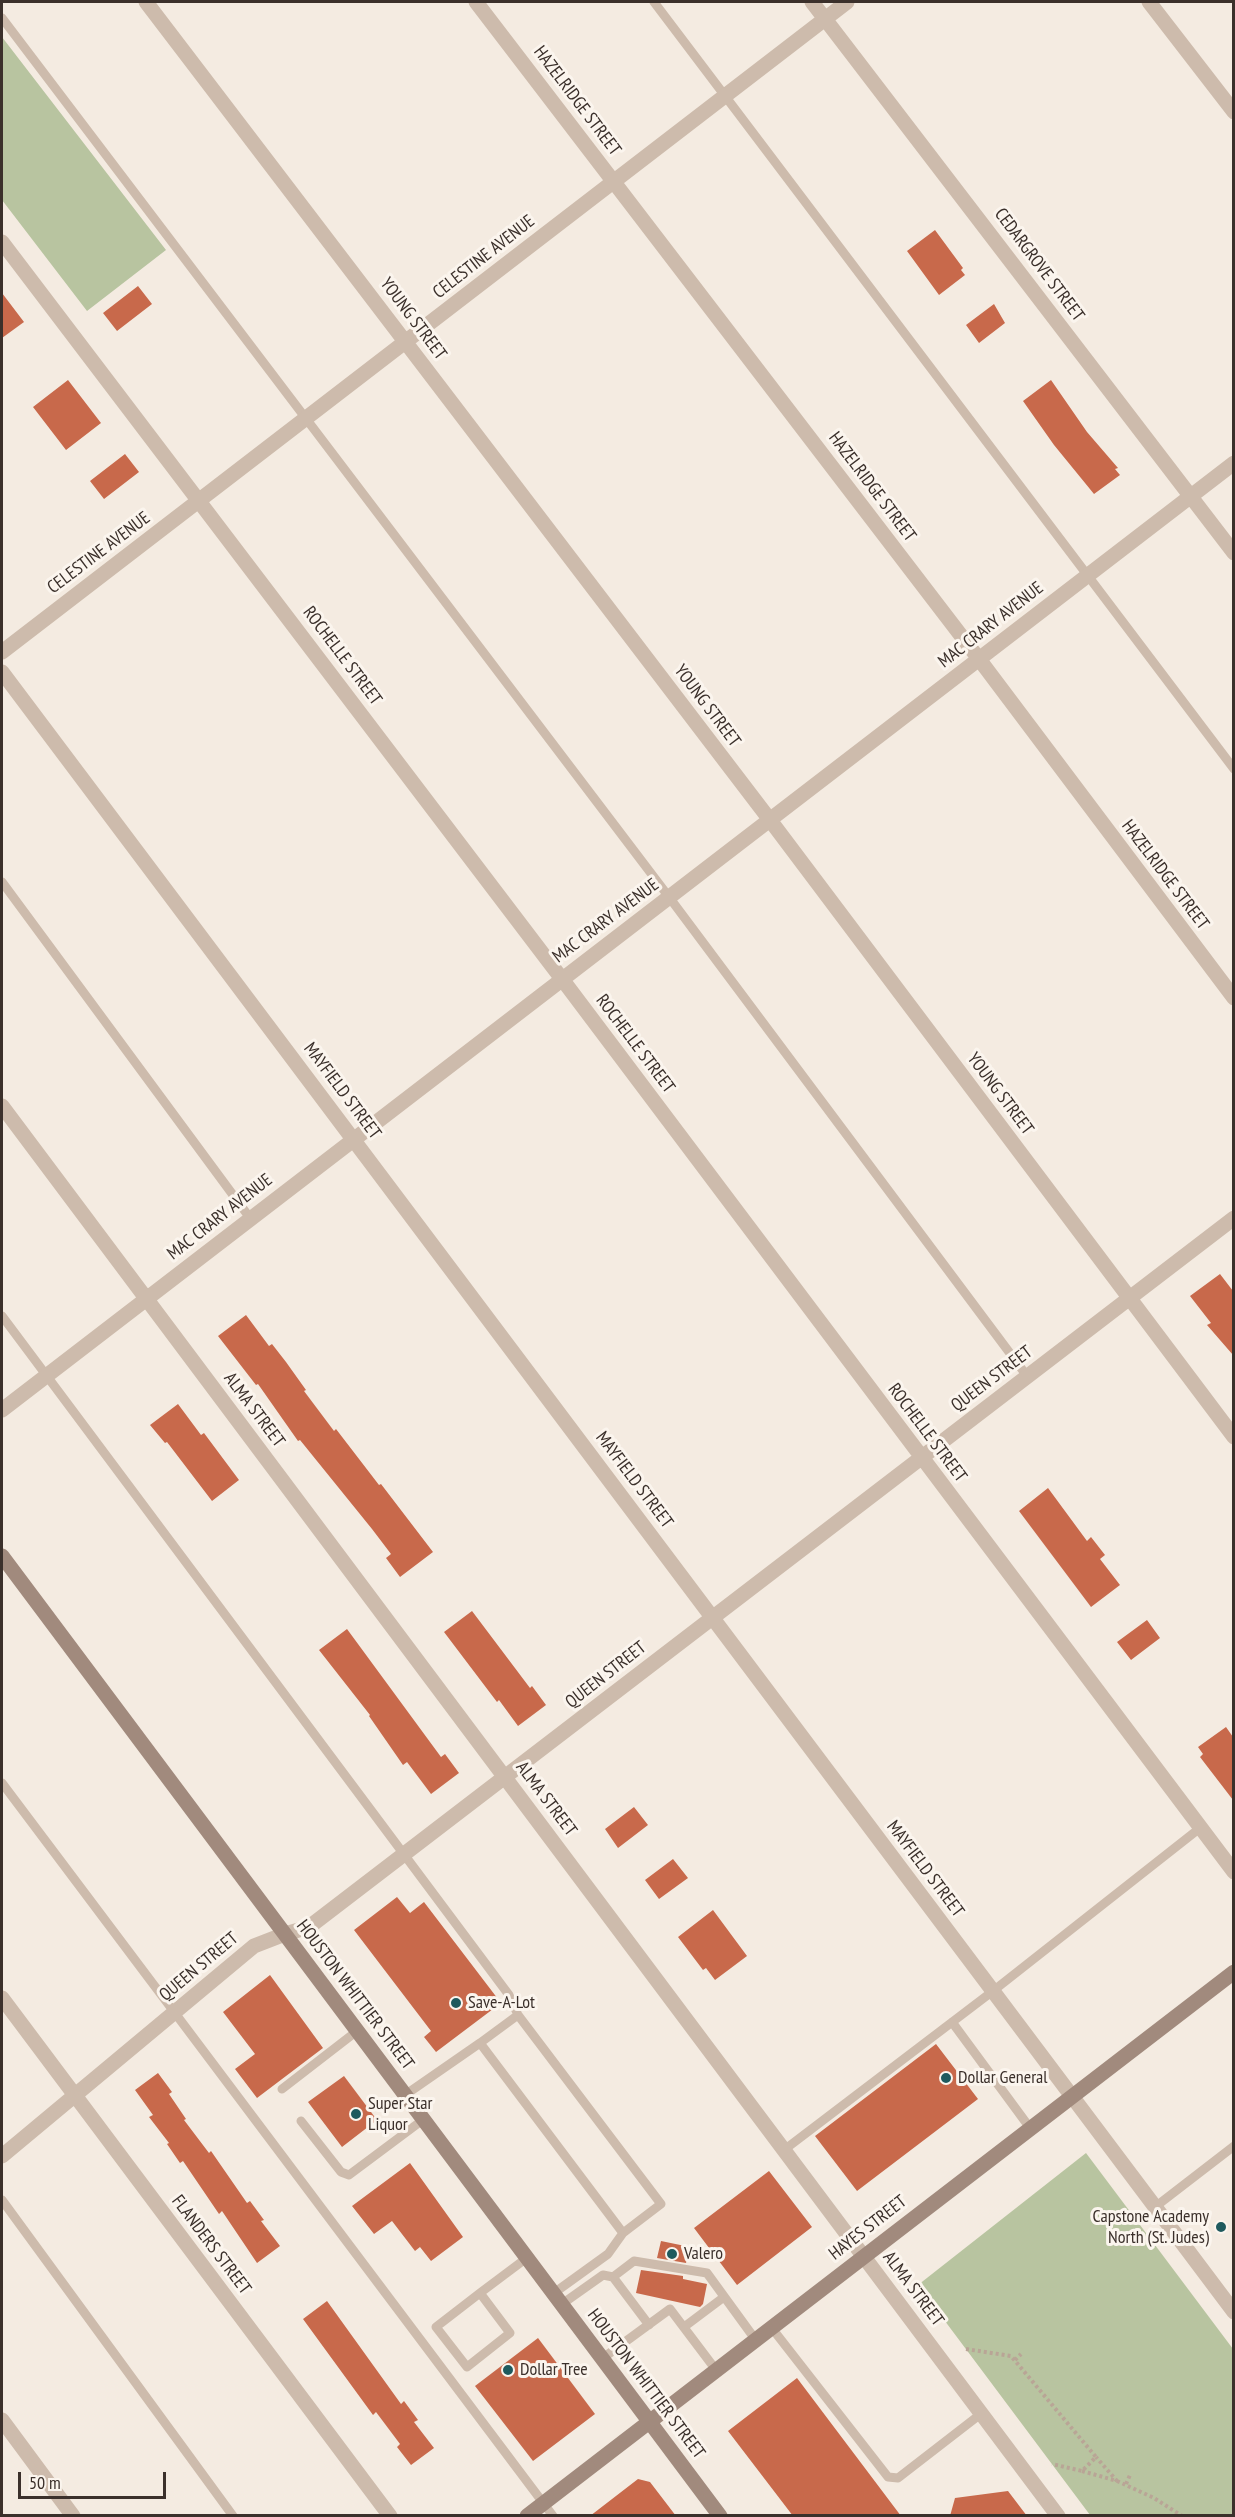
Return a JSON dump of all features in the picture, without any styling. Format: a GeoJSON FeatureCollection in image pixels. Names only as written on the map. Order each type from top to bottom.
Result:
{"type":"FeatureCollection","features":[{"type":"Feature","properties":{"kind":"street","name":"YOUNG STREET"},"geometry":{"type":"LineString","coordinates":[[146,2],[770,820],[1233,1437]]}},
{"type":"Feature","properties":{"kind":"street","name":"HAZELRIDGE STREET"},"geometry":{"type":"LineString","coordinates":[[476,2],[979,659],[1233,998]]}},
{"type":"Feature","properties":{"kind":"street","name":"CEDARGROVE STREET"},"geometry":{"type":"LineString","coordinates":[[812,2],[1233,553]]}},
{"type":"Feature","properties":{"kind":"street","name":"CELESTINE AVENUE"},"geometry":{"type":"LineString","coordinates":[[2,652],[847,2]]}},
{"type":"Feature","properties":{"kind":"street"},"geometry":{"type":"LineString","coordinates":[[1149,2],[1233,112]]}},
{"type":"Feature","properties":{"kind":"street","name":"ROCHELLE STREET"},"geometry":{"type":"LineString","coordinates":[[2,242],[562,979],[1233,1872]]}},
{"type":"Feature","properties":{"kind":"street","name":"MAC CRARY AVENUE"},"geometry":{"type":"LineString","coordinates":[[2,1410],[1233,463]]}},
{"type":"Feature","properties":{"kind":"street","name":"MAYFIELD STREET"},"geometry":{"type":"LineString","coordinates":[[2,672],[1233,2312]]}},
{"type":"Feature","properties":{"kind":"street","name":"ALMA STREET"},"geometry":{"type":"LineString","coordinates":[[2,1106],[1058,2516]]}},
{"type":"Feature","properties":{"kind":"street","name":"QUEEN STREET"},"geometry":{"type":"LineString","coordinates":[[2,2156],[255,1946],[285,1934],[309,1928],[1233,1218]]}},
{"type":"Feature","properties":{"kind":"street","name":"HOUSTON WHITTIER STREET"},"geometry":{"type":"LineString","coordinates":[[2,1556],[720,2516]]}},
{"type":"Feature","properties":{"kind":"street","name":"HAYES STREET"},"geometry":{"type":"LineString","coordinates":[[527,2516],[1233,1972]]}},
{"type":"Feature","properties":{"kind":"street","name":"FLANDERS STREET"},"geometry":{"type":"LineString","coordinates":[[2,1998],[390,2516]]}},
{"type":"Feature","properties":{"kind":"street"},"geometry":{"type":"LineString","coordinates":[[2,2420],[73,2516]]}},
{"type":"Feature","properties":{"kind":"lane"},"geometry":{"type":"LineString","coordinates":[[654,2],[1233,769]]}},
{"type":"Feature","properties":{"kind":"lane"},"geometry":{"type":"LineString","coordinates":[[2,18],[669,897],[1028,1376]]}},
{"type":"Feature","properties":{"kind":"lane"},"geometry":{"type":"LineString","coordinates":[[2,882],[250,1218]]}},
{"type":"Feature","properties":{"kind":"lane"},"geometry":{"type":"LineString","coordinates":[[2,1316],[509,1995],[518,2015],[660,2204],[623,2233],[608,2254],[558,2299]]}},
{"type":"Feature","properties":{"kind":"lane"},"geometry":{"type":"LineString","coordinates":[[2,1783],[553,2516]]}},
{"type":"Feature","properties":{"kind":"lane"},"geometry":{"type":"LineString","coordinates":[[784,2150],[993,1991],[1200,1828]]}},
{"type":"Feature","properties":{"kind":"lane"},"geometry":{"type":"LineString","coordinates":[[405,2094],[518,2015]]}},
{"type":"Feature","properties":{"kind":"lane"},"geometry":{"type":"LineString","coordinates":[[952,2022],[1030,2128]]}},
{"type":"Feature","properties":{"kind":"lane"},"geometry":{"type":"LineString","coordinates":[[282,2089],[357,2031]]}},
{"type":"Feature","properties":{"kind":"lane"},"geometry":{"type":"LineString","coordinates":[[480,2043],[623,2233]]}},
{"type":"Feature","properties":{"kind":"lane"},"geometry":{"type":"LineString","coordinates":[[301,2121],[341,2172],[350,2175],[424,2119]]}},
{"type":"Feature","properties":{"kind":"lane"},"geometry":{"type":"LineString","coordinates":[[1155,2207],[1233,2146]]}},
{"type":"Feature","properties":{"kind":"lane"},"geometry":{"type":"LineString","coordinates":[[2,2200],[233,2516]]}},
{"type":"Feature","properties":{"kind":"lane"},"geometry":{"type":"LineString","coordinates":[[420,2339],[528,2258]]}},
{"type":"Feature","properties":{"kind":"lane"},"geometry":{"type":"LineString","coordinates":[[613,2277],[634,2261],[707,2273],[755,2339]]}},
{"type":"Feature","properties":{"kind":"lane"},"geometry":{"type":"LineString","coordinates":[[558,2299],[603,2275],[613,2277],[649,2325]]}},
{"type":"Feature","properties":{"kind":"lane"},"geometry":{"type":"LineString","coordinates":[[436,2327],[467,2367],[510,2333],[480,2293]]}},
{"type":"Feature","properties":{"kind":"lane"},"geometry":{"type":"LineString","coordinates":[[684,2327],[724,2297]]}},
{"type":"Feature","properties":{"kind":"lane"},"geometry":{"type":"LineString","coordinates":[[603,2358],[670,2309],[716,2370]]}},
{"type":"Feature","properties":{"kind":"lane"},"geometry":{"type":"LineString","coordinates":[[771,2327],[888,2477],[898,2478],[982,2413]]}},
{"type":"Feature","properties":{"kind":"path"},"geometry":{"type":"LineString","coordinates":[[966,2349],[1011,2356],[1118,2481]]}},
{"type":"Feature","properties":{"kind":"path"},"geometry":{"type":"LineString","coordinates":[[1015,2360],[1021,2354]]}},
{"type":"Feature","properties":{"kind":"path"},"geometry":{"type":"LineString","coordinates":[[1082,2471],[1096,2457]]}},
{"type":"Feature","properties":{"kind":"path"},"geometry":{"type":"LineString","coordinates":[[1052,2464],[1126,2484],[1182,2516]]}},
{"type":"Feature","properties":{"kind":"path"},"geometry":{"type":"LineString","coordinates":[[1126,2484],[1130,2475]]}},
{"type":"Feature","properties":{"kind":"green space"},"geometry":{"type":"Polygon","coordinates":[[[2,37],[166,250],[87,311],[2,200],[2,37]]]}},
{"type":"Feature","properties":{"kind":"green space"},"geometry":{"type":"Polygon","coordinates":[[[1086,2153],[1233,2349],[1233,2515],[1090,2515],[918,2285],[1086,2153]]]}},
{"type":"Feature","properties":{"kind":"building"},"geometry":{"type":"Polygon","coordinates":[[[935,230],[963,268],[961,270],[965,275],[939,295],[907,251],[935,230]]]}},
{"type":"Feature","properties":{"kind":"building"},"geometry":{"type":"Polygon","coordinates":[[[138,286],[152,304],[117,331],[103,313],[138,286]]]}},
{"type":"Feature","properties":{"kind":"building"},"geometry":{"type":"Polygon","coordinates":[[[2,293],[24,322],[2,338],[2,293]]]}},
{"type":"Feature","properties":{"kind":"building"},"geometry":{"type":"Polygon","coordinates":[[[994,304],[1005,323],[979,343],[966,325],[994,304]]]}},
{"type":"Feature","properties":{"kind":"building"},"geometry":{"type":"Polygon","coordinates":[[[68,380],[101,423],[66,450],[33,407],[68,380]]]}},
{"type":"Feature","properties":{"kind":"building"},"geometry":{"type":"Polygon","coordinates":[[[1051,380],[1087,432],[1118,468],[1115,469],[1120,475],[1094,494],[1054,445],[1023,401],[1051,380]]]}},
{"type":"Feature","properties":{"kind":"building"},"geometry":{"type":"Polygon","coordinates":[[[125,454],[139,472],[104,499],[90,481],[125,454]]]}},
{"type":"Feature","properties":{"kind":"building"},"geometry":{"type":"Polygon","coordinates":[[[1220,1274],[1233,1291],[1233,1355],[1207,1325],[1211,1323],[1190,1296],[1220,1274]]]}},
{"type":"Feature","properties":{"kind":"building"},"geometry":{"type":"Polygon","coordinates":[[[246,1315],[269,1346],[272,1344],[286,1362],[334,1431],[336,1429],[433,1552],[400,1577],[386,1558],[391,1554],[300,1440],[298,1441],[258,1384],[256,1385],[218,1336],[246,1315]]]}},
{"type":"Feature","properties":{"kind":"building"},"geometry":{"type":"Polygon","coordinates":[[[178,1404],[201,1435],[204,1433],[239,1480],[212,1501],[167,1442],[165,1443],[150,1425],[178,1404]]]}},
{"type":"Feature","properties":{"kind":"building"},"geometry":{"type":"Polygon","coordinates":[[[1048,1488],[1087,1541],[1091,1537],[1105,1555],[1100,1559],[1120,1585],[1091,1607],[1019,1511],[1048,1488]]]}},
{"type":"Feature","properties":{"kind":"building"},"geometry":{"type":"Polygon","coordinates":[[[472,1611],[530,1688],[532,1686],[546,1705],[518,1726],[444,1632],[472,1611]]]}},
{"type":"Feature","properties":{"kind":"building"},"geometry":{"type":"Polygon","coordinates":[[[1147,1620],[1160,1638],[1131,1660],[1117,1642],[1147,1620]]]}},
{"type":"Feature","properties":{"kind":"building"},"geometry":{"type":"Polygon","coordinates":[[[347,1629],[441,1757],[445,1754],[459,1773],[431,1794],[407,1762],[403,1765],[370,1715],[319,1650],[347,1629]]]}},
{"type":"Feature","properties":{"kind":"building"},"geometry":{"type":"Polygon","coordinates":[[[1226,1727],[1233,1737],[1233,1800],[1200,1757],[1203,1754],[1198,1747],[1226,1727]]]}},
{"type":"Feature","properties":{"kind":"building"},"geometry":{"type":"Polygon","coordinates":[[[634,1807],[648,1825],[618,1848],[605,1829],[634,1807]]]}},
{"type":"Feature","properties":{"kind":"building"},"geometry":{"type":"Polygon","coordinates":[[[673,1859],[688,1878],[659,1899],[645,1880],[673,1859]]]}},
{"type":"Feature","properties":{"kind":"building"},"geometry":{"type":"Polygon","coordinates":[[[397,1897],[410,1913],[424,1902],[501,2003],[436,2052],[424,2037],[431,2031],[354,1930],[397,1897]]]}},
{"type":"Feature","properties":{"kind":"building"},"geometry":{"type":"Polygon","coordinates":[[[713,1910],[747,1956],[715,1980],[706,1968],[703,1970],[678,1937],[713,1910]]]}},
{"type":"Feature","properties":{"kind":"building"},"geometry":{"type":"Polygon","coordinates":[[[270,1975],[323,2048],[257,2098],[235,2069],[255,2054],[223,2012],[270,1975]]]}},
{"type":"Feature","properties":{"kind":"building"},"geometry":{"type":"Polygon","coordinates":[[[936,2044],[978,2099],[857,2191],[815,2136],[936,2044]]]}},
{"type":"Feature","properties":{"kind":"building"},"geometry":{"type":"Polygon","coordinates":[[[158,2073],[172,2092],[169,2094],[186,2119],[184,2120],[209,2153],[211,2151],[247,2203],[250,2201],[264,2220],[261,2221],[280,2246],[257,2263],[222,2211],[219,2214],[183,2161],[180,2163],[167,2144],[169,2143],[149,2117],[153,2115],[135,2090],[158,2073]]]}},
{"type":"Feature","properties":{"kind":"building"},"geometry":{"type":"Polygon","coordinates":[[[344,2076],[377,2120],[342,2147],[308,2102],[344,2076]]]}},
{"type":"Feature","properties":{"kind":"building"},"geometry":{"type":"Polygon","coordinates":[[[410,2163],[463,2237],[431,2261],[420,2247],[415,2251],[392,2221],[374,2234],[352,2206],[410,2163]]]}},
{"type":"Feature","properties":{"kind":"building"},"geometry":{"type":"Polygon","coordinates":[[[769,2171],[812,2227],[737,2285],[694,2228],[769,2171]]]}},
{"type":"Feature","properties":{"kind":"building"},"geometry":{"type":"Polygon","coordinates":[[[661,2241],[690,2247],[686,2263],[657,2258],[661,2241]]]}},
{"type":"Feature","properties":{"kind":"building"},"geometry":{"type":"Polygon","coordinates":[[[641,2270],[683,2276],[683,2279],[707,2284],[703,2304],[700,2307],[636,2293],[641,2270]]]}},
{"type":"Feature","properties":{"kind":"building"},"geometry":{"type":"Polygon","coordinates":[[[327,2301],[401,2404],[404,2401],[418,2420],[414,2422],[434,2448],[411,2465],[397,2447],[400,2444],[376,2412],[373,2415],[303,2319],[327,2301]]]}},
{"type":"Feature","properties":{"kind":"building"},"geometry":{"type":"Polygon","coordinates":[[[538,2338],[595,2414],[533,2461],[475,2386],[538,2338]]]}},
{"type":"Feature","properties":{"kind":"building"},"geometry":{"type":"Polygon","coordinates":[[[797,2378],[901,2516],[793,2516],[728,2431],[797,2378]]]}},
{"type":"Feature","properties":{"kind":"building"},"geometry":{"type":"Polygon","coordinates":[[[638,2479],[650,2482],[676,2516],[590,2516],[638,2479]]]}},
{"type":"Feature","properties":{"kind":"building"},"geometry":{"type":"Polygon","coordinates":[[[1008,2491],[1027,2516],[950,2516],[955,2498],[1008,2491]]]}},
{"type":"Feature","properties":{"kind":"place","name":"Save-A-Lot"},"geometry":{"type":"Point","coordinates":[456,2003]}},
{"type":"Feature","properties":{"kind":"place","name":"Dollar General"},"geometry":{"type":"Point","coordinates":[946,2078]}},
{"type":"Feature","properties":{"kind":"place","name":"Super Star Liquor"},"geometry":{"type":"Point","coordinates":[356,2114]}},
{"type":"Feature","properties":{"kind":"place","name":"Capstone Academy North (St. Judes)"},"geometry":{"type":"Point","coordinates":[1221,2227]}},
{"type":"Feature","properties":{"kind":"place","name":"Valero"},"geometry":{"type":"Point","coordinates":[672,2254]}},
{"type":"Feature","properties":{"kind":"place","name":"Dollar Tree"},"geometry":{"type":"Point","coordinates":[508,2370]}}]}
